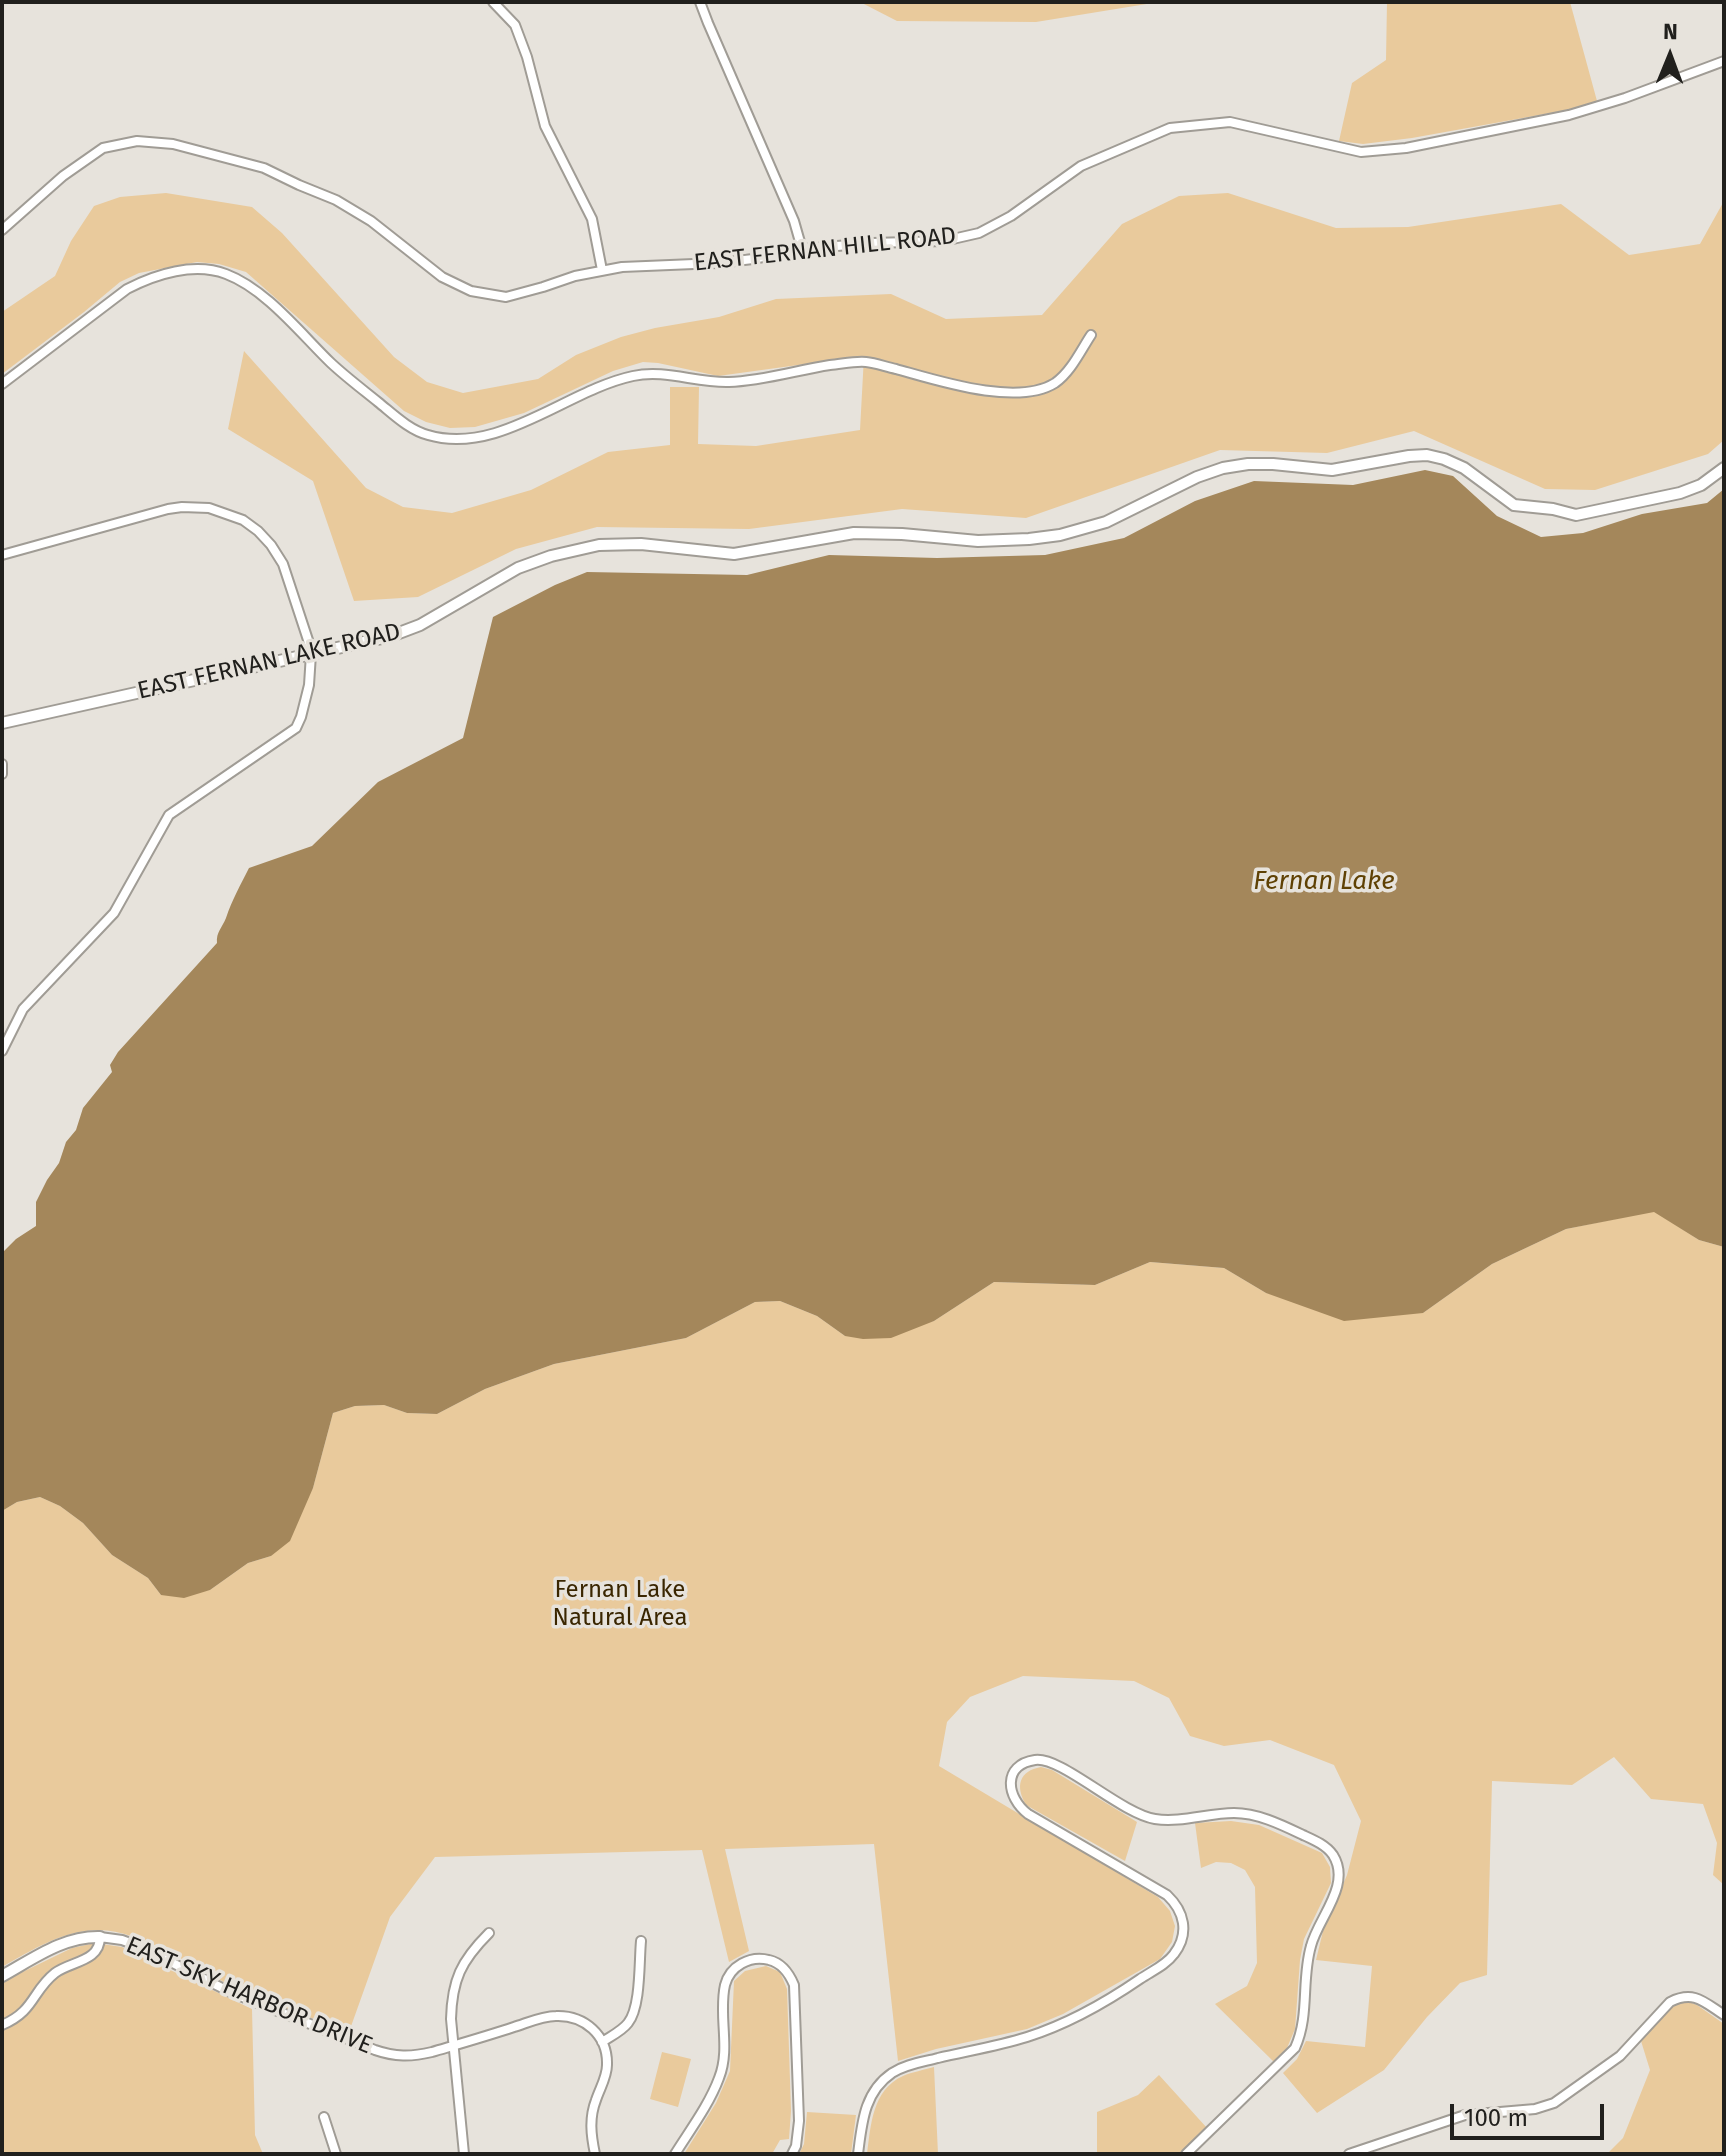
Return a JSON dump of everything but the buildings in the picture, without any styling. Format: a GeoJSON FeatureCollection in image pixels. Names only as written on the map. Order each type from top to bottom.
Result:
{"type":"FeatureCollection","features":[{"type":"Feature","properties":{"kind":"street"},"geometry":{"type":"LineString","coordinates":[[493,2],[515,25],[545,126],[592,219],[602,270]]}},
{"type":"Feature","properties":{"kind":"street"},"geometry":{"type":"LineString","coordinates":[[700,2],[794,221],[802,249]]}},
{"type":"Feature","properties":{"kind":"street","name":"EAST FERNAN HILL ROAD"},"geometry":{"type":"LineString","coordinates":[[2,230],[63,176],[103,148],[125,142],[153,142],[264,168],[336,200],[371,221],[442,277],[471,291],[506,297],[575,276],[643,264],[718,263],[802,249],[944,241],[979,233],[1011,216],[1081,166],[1170,128],[1230,122],[1361,152],[1406,148],[1569,115],[1724,61]]}},
{"type":"Feature","properties":{"kind":"street"},"geometry":{"type":"LineString","coordinates":[[2,384],[127,289],[160,275],[194,270],[212,270],[238,279],[280,312],[331,363],[396,417],[416,431],[443,438],[499,431],[536,418],[582,393],[649,373],[691,380],[732,382],[868,362],[960,386],[1018,393],[1036,390],[1063,376],[1091,335]]}},
{"type":"Feature","properties":{"kind":"street","name":"EAST FERNAN LAKE ROAD"},"geometry":{"type":"LineString","coordinates":[[2,723],[407,631],[518,568],[562,552],[599,545],[641,544],[734,554],[854,533],[978,541],[1029,539],[1060,535],[1106,522],[1197,477],[1223,468],[1273,464],[1332,470],[1427,455],[1464,468],[1514,505],[1576,515],[1680,493],[1701,485],[1724,468]]}},
{"type":"Feature","properties":{"kind":"street"},"geometry":{"type":"LineString","coordinates":[[2,555],[168,509],[202,507],[222,511],[258,531],[278,556],[287,575],[311,654],[309,685],[296,728],[169,815],[114,913],[23,1009],[2,1051]]}},
{"type":"Feature","properties":{"kind":"street"},"geometry":{"type":"LineString","coordinates":[[2,764],[2,774]]}},
{"type":"Feature","properties":{"kind":"street"},"geometry":{"type":"LineString","coordinates":[[858,2154],[869,2099],[893,2073],[917,2063],[1013,2041],[1066,2022],[1165,1963],[1181,1943],[1181,1911],[1167,1895],[1017,1805],[1011,1784],[1014,1772],[1036,1760],[1059,1767],[1145,1817],[1167,1820],[1242,1813],[1281,1825],[1328,1848],[1338,1866],[1339,1881],[1311,1945],[1304,2021],[1295,2048],[1186,2154]]}},
{"type":"Feature","properties":{"kind":"street"},"geometry":{"type":"LineString","coordinates":[[464,2154],[451,2019],[459,1971],[472,1950],[489,1933]]}},
{"type":"Feature","properties":{"kind":"street"},"geometry":{"type":"LineString","coordinates":[[2,1976],[61,1944],[85,1937],[100,1937],[96,1952],[48,1979],[27,2009],[2,2025]]}},
{"type":"Feature","properties":{"kind":"street","name":"EAST SKY HARBOR DRIVE"},"geometry":{"type":"LineString","coordinates":[[100,1937],[141,1947],[230,1992],[395,2056],[416,2056],[551,2016],[583,2021],[602,2042]]}},
{"type":"Feature","properties":{"kind":"street"},"geometry":{"type":"LineString","coordinates":[[595,2154],[591,2114],[607,2071],[602,2042],[622,2029],[633,2016],[641,1941]]}},
{"type":"Feature","properties":{"kind":"street"},"geometry":{"type":"LineString","coordinates":[[675,2154],[720,2076],[725,2048],[726,1981],[744,1962],[759,1958],[775,1961],[783,1967],[794,1985],[799,2121],[792,2154]]}},
{"type":"Feature","properties":{"kind":"street"},"geometry":{"type":"LineString","coordinates":[[1349,2154],[1465,2115],[1535,2109],[1554,2103],[1620,2056],[1670,2002],[1678,1998],[1696,1997],[1724,2015]]}},
{"type":"Feature","properties":{"kind":"street"},"geometry":{"type":"LineString","coordinates":[[324,2117],[336,2154]]}},
{"type":"Feature","properties":{"kind":"green space"},"geometry":{"type":"Polygon","coordinates":[[[860,2],[1159,2],[1036,22],[897,21],[860,2]]]}},
{"type":"Feature","properties":{"kind":"green space"},"geometry":{"type":"Polygon","coordinates":[[[1387,2],[1570,2],[1597,101],[1567,110],[1412,138],[1363,144],[1339,141],[1352,83],[1386,60],[1387,2]]]}},
{"type":"Feature","properties":{"kind":"green space"},"geometry":{"type":"Polygon","coordinates":[[[166,193],[252,207],[282,233],[394,357],[427,382],[463,393],[538,379],[576,355],[621,337],[719,317],[776,299],[891,294],[946,319],[1042,315],[1122,224],[1179,196],[1228,193],[1336,228],[1408,227],[1561,204],[1629,255],[1700,244],[1724,201],[1724,440],[1708,454],[1595,490],[1545,489],[1414,431],[1327,453],[1220,450],[1026,518],[902,509],[749,529],[597,527],[516,549],[418,597],[354,601],[313,481],[228,429],[244,351],[366,488],[403,507],[452,513],[531,490],[608,452],[670,445],[670,387],[699,387],[698,444],[756,446],[860,430],[864,356],[718,376],[643,362],[613,371],[524,413],[475,427],[450,428],[426,422],[404,411],[246,272],[219,264],[197,262],[139,273],[120,282],[2,374],[2,312],[55,276],[71,241],[94,206],[120,197],[166,193]]]}},
{"type":"Feature","properties":{"kind":"green space","name":"Fernan Lake Natural Area"},"geometry":{"type":"Polygon","coordinates":[[[1654,1211],[1699,1240],[1724,1247],[1724,1885],[1713,1875],[1717,1843],[1703,1804],[1651,1799],[1614,1757],[1572,1785],[1492,1781],[1487,1975],[1460,1983],[1427,2017],[1384,2070],[1317,2113],[1283,2073],[1297,2059],[1306,2041],[1365,2047],[1372,1966],[1316,1960],[1323,1931],[1347,1875],[1361,1821],[1334,1765],[1270,1740],[1224,1746],[1190,1736],[1169,1698],[1134,1681],[1023,1676],[970,1697],[947,1722],[939,1766],[1158,1897],[1170,1911],[1175,1926],[1172,1942],[1160,1959],[1063,2014],[1027,2029],[936,2049],[898,2061],[874,1844],[725,1849],[749,1951],[729,1962],[702,1850],[435,1857],[390,1917],[349,2032],[248,1993],[150,1943],[115,1932],[86,1931],[60,1937],[2,1967],[2,1511],[17,1502],[40,1497],[60,1506],[83,1523],[112,1555],[148,1578],[161,1595],[210,1590],[248,1563],[271,1556],[313,1488],[333,1413],[355,1406],[384,1405],[407,1413],[437,1414],[485,1389],[554,1364],[686,1338],[755,1302],[780,1301],[817,1316],[845,1336],[934,1321],[994,1282],[1095,1285],[1150,1262],[1224,1268],[1266,1293],[1423,1313],[1492,1264],[1566,1229],[1654,1211]]]}},
{"type":"Feature","properties":{"kind":"green space"},"geometry":{"type":"Polygon","coordinates":[[[1041,1767],[1052,1770],[1137,1822],[1125,1861],[1026,1805],[1021,1780],[1028,1772],[1041,1767]]]}},
{"type":"Feature","properties":{"kind":"green space"},"geometry":{"type":"Polygon","coordinates":[[[1231,1821],[1259,1825],[1322,1853],[1330,1867],[1331,1883],[1304,1939],[1295,2029],[1287,2048],[1274,2062],[1215,2004],[1247,1986],[1257,1963],[1255,1887],[1245,1870],[1231,1863],[1216,1862],[1201,1868],[1195,1823],[1231,1821]]]}},
{"type":"Feature","properties":{"kind":"green space"},"geometry":{"type":"Polygon","coordinates":[[[95,1943],[122,1947],[252,2009],[255,2135],[263,2154],[2,2154],[2,1982],[72,1948],[95,1943]]]}},
{"type":"Feature","properties":{"kind":"green space"},"geometry":{"type":"Polygon","coordinates":[[[766,1966],[780,1972],[787,1989],[789,2139],[780,2140],[772,2154],[684,2154],[716,2103],[730,2071],[734,1981],[745,1971],[766,1966]]]}},
{"type":"Feature","properties":{"kind":"green space"},"geometry":{"type":"Polygon","coordinates":[[[1686,2001],[1724,2024],[1724,2154],[1607,2154],[1623,2138],[1650,2070],[1641,2041],[1671,2007],[1686,2001]]]}},
{"type":"Feature","properties":{"kind":"green space"},"geometry":{"type":"Polygon","coordinates":[[[662,2052],[691,2059],[678,2107],[650,2099],[662,2052]]]}},
{"type":"Feature","properties":{"kind":"green space"},"geometry":{"type":"Polygon","coordinates":[[[934,2067],[938,2154],[867,2154],[875,2109],[885,2090],[903,2076],[934,2067]]]}},
{"type":"Feature","properties":{"kind":"green space"},"geometry":{"type":"Polygon","coordinates":[[[1159,2075],[1207,2128],[1178,2154],[1097,2154],[1097,2112],[1138,2095],[1159,2075]]]}},
{"type":"Feature","properties":{"kind":"green space"},"geometry":{"type":"Polygon","coordinates":[[[807,2112],[856,2115],[851,2154],[799,2154],[804,2144],[807,2112]]]}},
{"type":"Feature","properties":{"kind":"water","name":"Fernan Lake"},"geometry":{"type":"Polygon","coordinates":[[[1425,470],[1453,476],[1497,516],[1541,537],[1583,533],[1642,514],[1707,503],[1724,489],[1724,1247],[1699,1240],[1654,1212],[1566,1229],[1492,1264],[1423,1313],[1344,1321],[1266,1293],[1224,1268],[1150,1262],[1095,1285],[994,1282],[934,1321],[891,1338],[845,1336],[817,1316],[780,1301],[755,1302],[686,1338],[554,1364],[485,1389],[437,1414],[407,1413],[384,1405],[355,1406],[333,1413],[313,1488],[290,1541],[271,1556],[248,1563],[210,1590],[184,1598],[161,1595],[148,1578],[112,1555],[83,1523],[60,1506],[40,1497],[17,1502],[2,1511],[2,1253],[36,1226],[36,1202],[59,1163],[66,1142],[76,1130],[83,1108],[112,1072],[110,1065],[118,1052],[217,943],[218,933],[249,868],[312,846],[378,782],[463,738],[493,617],[587,572],[747,575],[829,555],[937,558],[1045,555],[1124,538],[1195,501],[1254,481],[1353,485],[1425,470]]]}}]}
